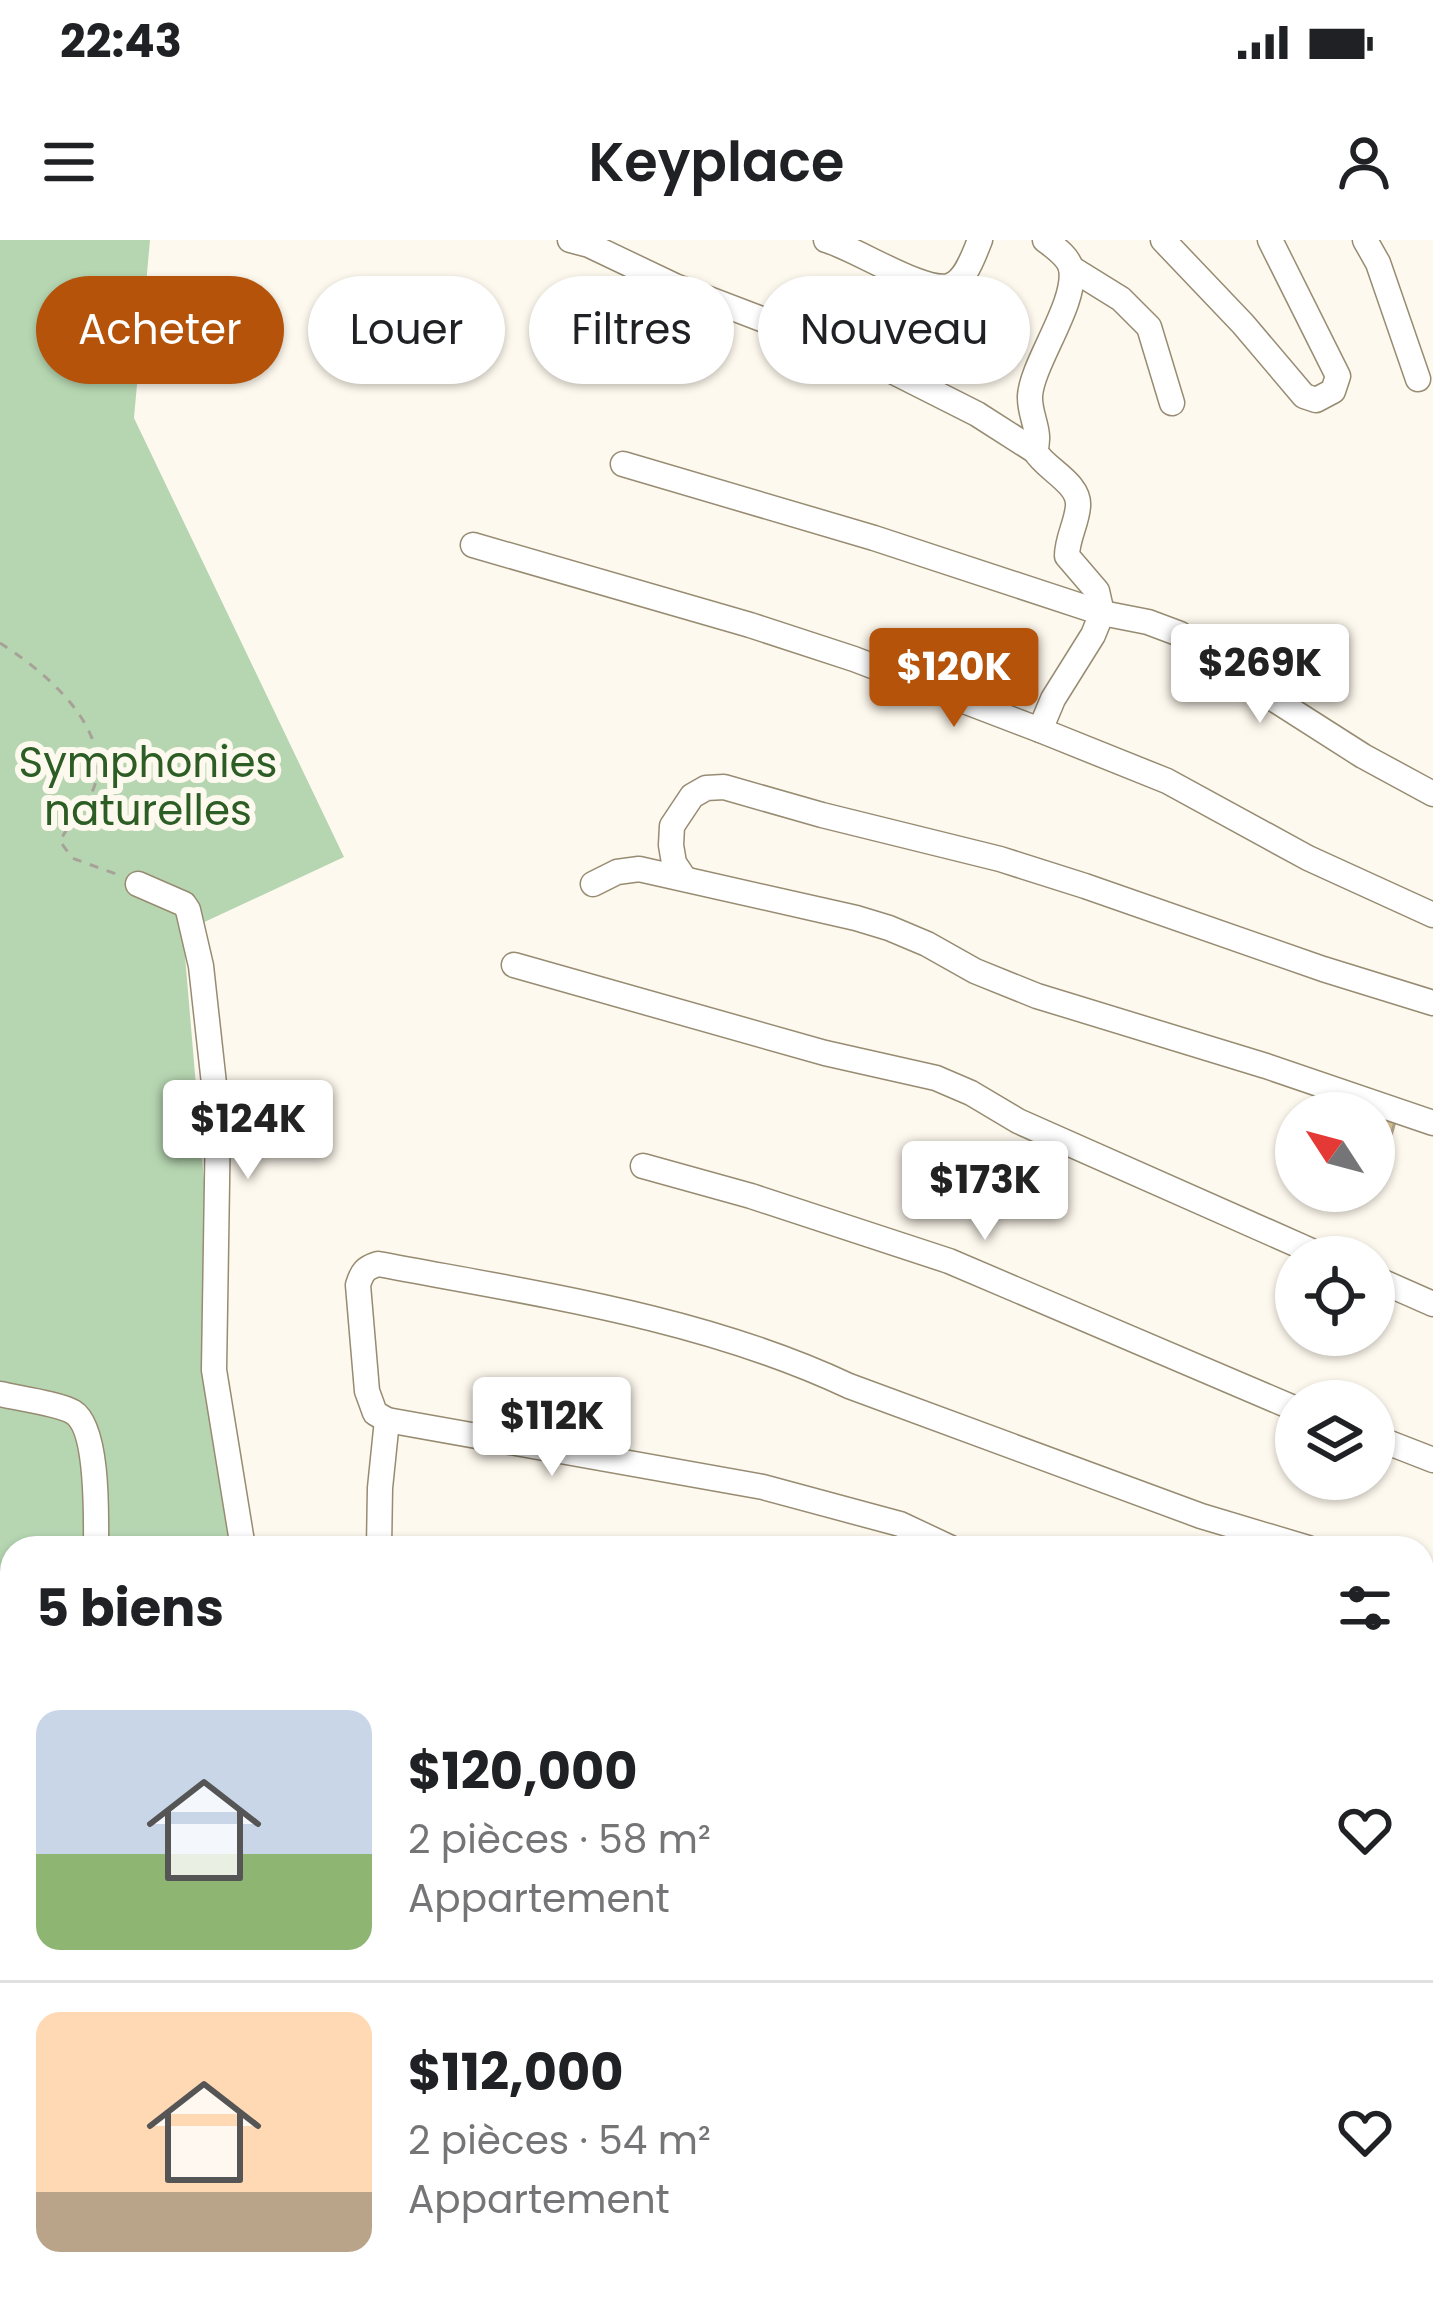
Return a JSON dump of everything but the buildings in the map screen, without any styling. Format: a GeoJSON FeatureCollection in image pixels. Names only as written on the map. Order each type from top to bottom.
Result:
{"type":"FeatureCollection","features":[{"type":"Feature","properties":{"kind":"street"},"geometry":{"type":"LineString","coordinates":[[570,240],[758,318]]}},
{"type":"Feature","properties":{"kind":"street"},"geometry":{"type":"LineString","coordinates":[[826,240],[906,276]]}},
{"type":"Feature","properties":{"kind":"street"},"geometry":{"type":"LineString","coordinates":[[962,276],[980,240]]}},
{"type":"Feature","properties":{"kind":"street"},"geometry":{"type":"LineString","coordinates":[[1045,240],[1071,268],[1121,299],[1149,326],[1172,403]]}},
{"type":"Feature","properties":{"kind":"street"},"geometry":{"type":"LineString","coordinates":[[1163,240],[1304,396],[1316,400],[1333,391],[1338,376],[1268,243]]}},
{"type":"Feature","properties":{"kind":"street"},"geometry":{"type":"LineString","coordinates":[[1365,240],[1378,263],[1418,379]]}},
{"type":"Feature","properties":{"kind":"street"},"geometry":{"type":"LineString","coordinates":[[1035,452],[1039,436],[1030,389],[1070,286],[1071,268]]}},
{"type":"Feature","properties":{"kind":"street"},"geometry":{"type":"LineString","coordinates":[[921,384],[1035,452],[1076,493],[1079,503],[1066,556],[1092,582],[1102,613],[1040,730]]}},
{"type":"Feature","properties":{"kind":"street"},"geometry":{"type":"LineString","coordinates":[[623,464],[1180,634],[1346,745],[1433,794]]}},
{"type":"Feature","properties":{"kind":"street"},"geometry":{"type":"LineString","coordinates":[[473,545],[854,659],[1040,730],[1167,782],[1308,858],[1433,915]]}},
{"type":"Feature","properties":{"kind":"street"},"geometry":{"type":"LineString","coordinates":[[684,878],[674,863],[672,826],[692,796],[706,788],[724,787],[1000,859],[1433,1003]]}},
{"type":"Feature","properties":{"kind":"street"},"geometry":{"type":"LineString","coordinates":[[593,884],[616,872],[640,869],[889,928],[1037,996],[1433,1123]]}},
{"type":"Feature","properties":{"kind":"street"},"geometry":{"type":"LineString","coordinates":[[138,884],[184,904],[201,966],[218,1120],[214,1370],[241,1536]]}},
{"type":"Feature","properties":{"kind":"street"},"geometry":{"type":"LineString","coordinates":[[514,965],[824,1054],[936,1078],[1018,1121],[1278,1236]]}},
{"type":"Feature","properties":{"kind":"street"},"geometry":{"type":"LineString","coordinates":[[643,1166],[949,1261],[1275,1400]]}},
{"type":"Feature","properties":{"kind":"street"},"geometry":{"type":"LineString","coordinates":[[926,1536],[900,1524],[764,1486],[387,1420],[370,1403],[358,1286],[361,1274],[378,1264],[672,1323],[802,1364],[849,1386],[1158,1501],[1270,1536]]}},
{"type":"Feature","properties":{"kind":"street"},"geometry":{"type":"LineString","coordinates":[[1395,1287],[1433,1304]]}},
{"type":"Feature","properties":{"kind":"street"},"geometry":{"type":"LineString","coordinates":[[0,1394],[73,1412],[85,1425],[95,1478],[96,1536]]}},
{"type":"Feature","properties":{"kind":"street"},"geometry":{"type":"LineString","coordinates":[[379,1536],[387,1420]]}},
{"type":"Feature","properties":{"kind":"street"},"geometry":{"type":"LineString","coordinates":[[1395,1445],[1433,1460]]}},
{"type":"Feature","properties":{"kind":"path"},"geometry":{"type":"LineString","coordinates":[[0,643],[75,705],[88,728],[97,776],[79,815],[63,833],[64,848],[72,858],[138,884]]}},
{"type":"Feature","properties":{"kind":"green space","name":"Symphonies naturelles"},"geometry":{"type":"Polygon","coordinates":[[[0,240],[150,240],[147,276],[36,276],[36,384],[137,384],[134,418],[344,857],[183,932],[234,1536],[0,1536],[0,240]]]}}]}
